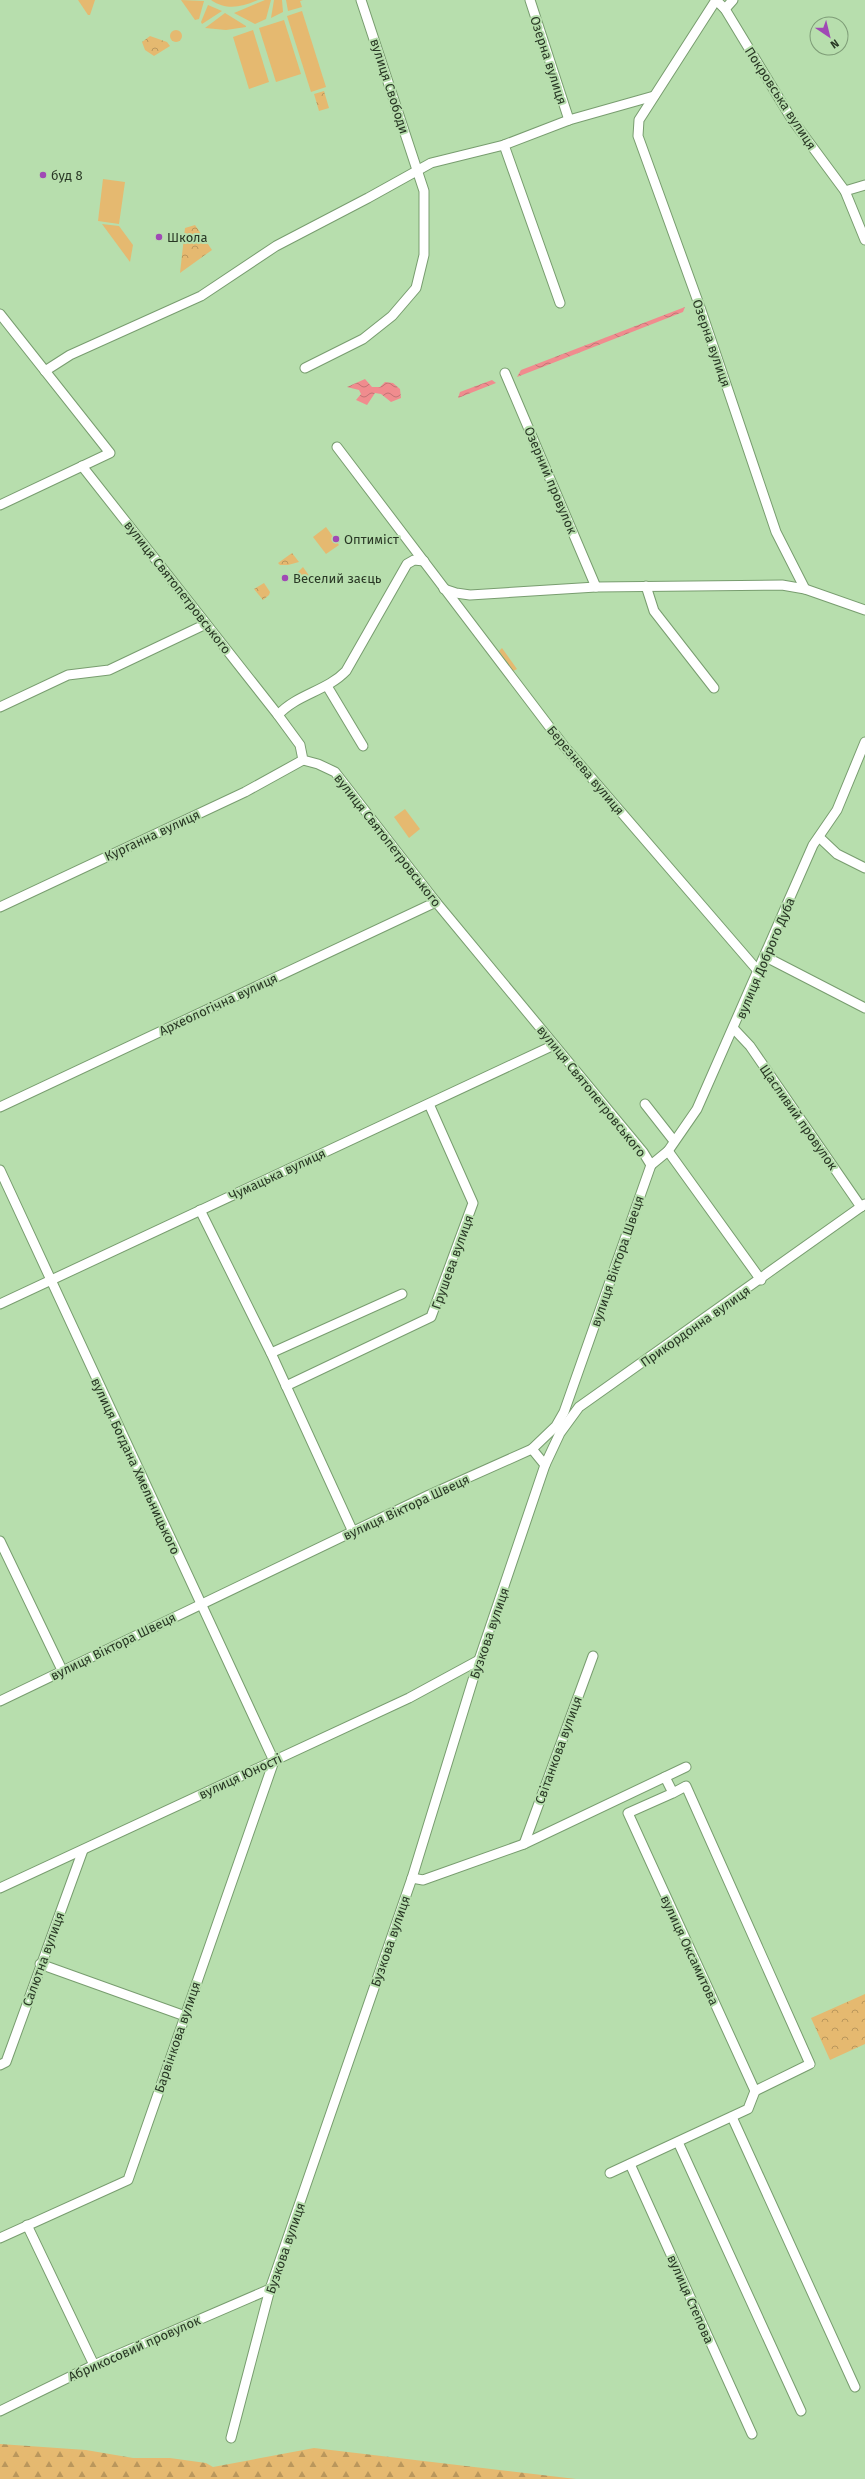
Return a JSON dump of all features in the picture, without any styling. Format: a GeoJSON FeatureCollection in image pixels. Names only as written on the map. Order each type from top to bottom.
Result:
{"type":"FeatureCollection","features":[{"type":"Feature","properties":{"kind":"street","name":"вулиця Свободи"},"geometry":{"type":"LineString","coordinates":[[305,368],[363,339],[392,316],[416,288],[424,255],[426,211],[424,191],[361,0]]}},
{"type":"Feature","properties":{"kind":"street","name":"Озерна вулиця"},"geometry":{"type":"LineString","coordinates":[[530,0],[569,120]]}},
{"type":"Feature","properties":{"kind":"street","name":"Озерна вулиця"},"geometry":{"type":"LineString","coordinates":[[716,0],[639,120],[638,136],[701,310],[776,532],[805,589]]}},
{"type":"Feature","properties":{"kind":"street","name":"Покровська вулиця"},"geometry":{"type":"LineString","coordinates":[[716,0],[725,9],[791,118],[845,192],[865,240]]}},
{"type":"Feature","properties":{"kind":"street"},"geometry":{"type":"LineString","coordinates":[[725,9],[733,0]]}},
{"type":"Feature","properties":{"kind":"street","name":"Озерна вулиця"},"geometry":{"type":"LineString","coordinates":[[45,371],[70,355],[201,296],[276,246],[417,172],[431,163],[504,145],[569,120],[654,96]]}},
{"type":"Feature","properties":{"kind":"street"},"geometry":{"type":"LineString","coordinates":[[504,145],[560,303]]}},
{"type":"Feature","properties":{"kind":"street"},"geometry":{"type":"LineString","coordinates":[[845,192],[865,185]]}},
{"type":"Feature","properties":{"kind":"street"},"geometry":{"type":"LineString","coordinates":[[0,314],[110,453],[0,505]]}},
{"type":"Feature","properties":{"kind":"street","name":"Озерний провулок"},"geometry":{"type":"LineString","coordinates":[[505,373],[596,587]]}},
{"type":"Feature","properties":{"kind":"street","name":"Березнева вулиця"},"geometry":{"type":"LineString","coordinates":[[337,447],[564,746],[759,972]]}},
{"type":"Feature","properties":{"kind":"street","name":"вулиця Святопетровського"},"geometry":{"type":"LineString","coordinates":[[82,466],[278,715],[300,745],[303,760],[318,764],[335,772],[436,902],[643,1152],[651,1165]]}},
{"type":"Feature","properties":{"kind":"street"},"geometry":{"type":"LineString","coordinates":[[278,715],[292,702],[338,680],[346,671],[408,564],[414,560],[424,561]]}},
{"type":"Feature","properties":{"kind":"street"},"geometry":{"type":"LineString","coordinates":[[444,589],[470,595],[596,587],[758,584],[805,589],[865,610]]}},
{"type":"Feature","properties":{"kind":"street"},"geometry":{"type":"LineString","coordinates":[[646,586],[654,611],[714,688]]}},
{"type":"Feature","properties":{"kind":"street"},"geometry":{"type":"LineString","coordinates":[[0,706],[68,675],[109,670],[206,624]]}},
{"type":"Feature","properties":{"kind":"street"},"geometry":{"type":"LineString","coordinates":[[327,686],[363,746]]}},
{"type":"Feature","properties":{"kind":"street","name":"вулиця Доброго Дуба"},"geometry":{"type":"LineString","coordinates":[[651,1165],[668,1151],[697,1109],[734,1030],[813,845],[837,810],[865,742]]}},
{"type":"Feature","properties":{"kind":"street","name":"Курганна вулиця"},"geometry":{"type":"LineString","coordinates":[[0,906],[245,792],[303,760]]}},
{"type":"Feature","properties":{"kind":"street"},"geometry":{"type":"LineString","coordinates":[[819,836],[837,854],[865,868]]}},
{"type":"Feature","properties":{"kind":"street","name":"Археологічна вулиця"},"geometry":{"type":"LineString","coordinates":[[0,1107],[436,902]]}},
{"type":"Feature","properties":{"kind":"street"},"geometry":{"type":"LineString","coordinates":[[766,957],[865,1008]]}},
{"type":"Feature","properties":{"kind":"street","name":"Щасливий провулок"},"geometry":{"type":"LineString","coordinates":[[734,1030],[750,1046],[863,1205]]}},
{"type":"Feature","properties":{"kind":"street","name":"Чумацька вулиця"},"geometry":{"type":"LineString","coordinates":[[0,1304],[554,1045]]}},
{"type":"Feature","properties":{"kind":"street","name":"Грушева вулиця"},"geometry":{"type":"LineString","coordinates":[[286,1386],[431,1317],[473,1203],[429,1104]]}},
{"type":"Feature","properties":{"kind":"street"},"geometry":{"type":"LineString","coordinates":[[645,1104],[674,1141]]}},
{"type":"Feature","properties":{"kind":"street"},"geometry":{"type":"LineString","coordinates":[[668,1151],[761,1280]]}},
{"type":"Feature","properties":{"kind":"street","name":"вулиця Віктора Швеця"},"geometry":{"type":"LineString","coordinates":[[0,1701],[200,1604],[532,1448],[556,1426],[564,1412],[651,1165]]}},
{"type":"Feature","properties":{"kind":"street","name":"вулиця Богдана Хмельницького"},"geometry":{"type":"LineString","coordinates":[[0,1170],[274,1761]]}},
{"type":"Feature","properties":{"kind":"street","name":"Прикордонна вулиця"},"geometry":{"type":"LineString","coordinates":[[545,1465],[560,1433],[579,1407],[761,1280],[863,1205]]}},
{"type":"Feature","properties":{"kind":"street"},"geometry":{"type":"LineString","coordinates":[[200,1210],[271,1353],[353,1532]]}},
{"type":"Feature","properties":{"kind":"street"},"geometry":{"type":"LineString","coordinates":[[271,1353],[402,1294]]}},
{"type":"Feature","properties":{"kind":"street"},"geometry":{"type":"LineString","coordinates":[[532,1448],[545,1465]]}},
{"type":"Feature","properties":{"kind":"street","name":"Бузкова вулиця"},"geometry":{"type":"LineString","coordinates":[[231,2438],[270,2290],[412,1878],[479,1660],[545,1465]]}},
{"type":"Feature","properties":{"kind":"street"},"geometry":{"type":"LineString","coordinates":[[0,1541],[62,1670]]}},
{"type":"Feature","properties":{"kind":"street","name":"Світанкова вулиця"},"geometry":{"type":"LineString","coordinates":[[524,1844],[593,1656]]}},
{"type":"Feature","properties":{"kind":"street","name":"вулиця Юності"},"geometry":{"type":"LineString","coordinates":[[0,1888],[409,1698],[479,1660]]}},
{"type":"Feature","properties":{"kind":"street","name":"Барвінкова вулиця"},"geometry":{"type":"LineString","coordinates":[[0,2238],[128,2180],[274,1761]]}},
{"type":"Feature","properties":{"kind":"street"},"geometry":{"type":"LineString","coordinates":[[412,1878],[423,1880],[524,1844],[686,1767]]}},
{"type":"Feature","properties":{"kind":"street"},"geometry":{"type":"LineString","coordinates":[[610,2173],[748,2110],[755,2091],[810,2064],[686,1786],[673,1792],[665,1777]]}},
{"type":"Feature","properties":{"kind":"street","name":"вулиця Оксамитова"},"geometry":{"type":"LineString","coordinates":[[673,1792],[628,1813],[755,2091]]}},
{"type":"Feature","properties":{"kind":"street","name":"Салютна вулиця"},"geometry":{"type":"LineString","coordinates":[[0,2065],[6,2062],[82,1850]]}},
{"type":"Feature","properties":{"kind":"street"},"geometry":{"type":"LineString","coordinates":[[40,1964],[185,2016]]}},
{"type":"Feature","properties":{"kind":"street"},"geometry":{"type":"LineString","coordinates":[[732,2117],[855,2387]]}},
{"type":"Feature","properties":{"kind":"street"},"geometry":{"type":"LineString","coordinates":[[678,2142],[801,2412]]}},
{"type":"Feature","properties":{"kind":"street","name":"вулиця Степова"},"geometry":{"type":"LineString","coordinates":[[630,2164],[752,2434]]}},
{"type":"Feature","properties":{"kind":"street"},"geometry":{"type":"LineString","coordinates":[[27,2226],[94,2365]]}},
{"type":"Feature","properties":{"kind":"street","name":"Абрикосовий провулок"},"geometry":{"type":"LineString","coordinates":[[0,2410],[94,2365],[270,2290]]}},
{"type":"Feature","properties":{"kind":"green space"},"geometry":{"type":"Polygon","coordinates":[[[78,0],[95,0],[90,15],[88,15],[78,0]]]}},
{"type":"Feature","properties":{"kind":"green space"},"geometry":{"type":"Polygon","coordinates":[[[181,0],[204,1],[199,19],[195,20],[181,0]]]}},
{"type":"Feature","properties":{"kind":"green space"},"geometry":{"type":"Polygon","coordinates":[[[211,0],[258,0],[240,6],[229,7],[223,6],[211,0]]]}},
{"type":"Feature","properties":{"kind":"green space"},"geometry":{"type":"Polygon","coordinates":[[[265,0],[271,0],[266,19],[255,24],[234,13],[265,0]]]}},
{"type":"Feature","properties":{"kind":"green space"},"geometry":{"type":"Polygon","coordinates":[[[274,0],[282,0],[283,12],[271,18],[274,0]]]}},
{"type":"Feature","properties":{"kind":"green space"},"geometry":{"type":"Polygon","coordinates":[[[286,0],[303,0],[300,1],[302,7],[288,11],[286,0]]]}},
{"type":"Feature","properties":{"kind":"green space"},"geometry":{"type":"Polygon","coordinates":[[[208,5],[222,11],[202,24],[201,22],[208,5]]]}},
{"type":"Feature","properties":{"kind":"green space"},"geometry":{"type":"Polygon","coordinates":[[[302,11],[326,87],[311,92],[287,16],[302,11]]]}},
{"type":"Feature","properties":{"kind":"green space"},"geometry":{"type":"Polygon","coordinates":[[[225,13],[246,27],[226,30],[205,28],[225,13]]]}},
{"type":"Feature","properties":{"kind":"green space"},"geometry":{"type":"Polygon","coordinates":[[[284,20],[301,74],[276,82],[259,28],[284,20]]]}},
{"type":"Feature","properties":{"kind":"green space"},"geometry":{"type":"Polygon","coordinates":[[[174,30],[178,30],[182,36],[178,42],[174,42],[170,38],[170,34],[174,30]]]}},
{"type":"Feature","properties":{"kind":"green space"},"geometry":{"type":"Polygon","coordinates":[[[253,30],[269,82],[249,89],[233,37],[253,30]]]}},
{"type":"Feature","properties":{"kind":"green space"},"geometry":{"type":"Polygon","coordinates":[[[150,36],[167,42],[170,46],[154,56],[145,50],[142,42],[150,36]]]}},
{"type":"Feature","properties":{"kind":"green space"},"geometry":{"type":"Polygon","coordinates":[[[324,91],[329,108],[319,111],[314,94],[324,91]]]}},
{"type":"Feature","properties":{"kind":"green space"},"geometry":{"type":"Polygon","coordinates":[[[103,179],[125,182],[119,224],[98,221],[103,179]]]}},
{"type":"Feature","properties":{"kind":"green space"},"geometry":{"type":"Polygon","coordinates":[[[102,224],[119,226],[133,245],[130,262],[102,224]]]}},
{"type":"Feature","properties":{"kind":"green space"},"geometry":{"type":"Polygon","coordinates":[[[195,225],[212,250],[180,273],[185,228],[195,225]]]}},
{"type":"Feature","properties":{"kind":"green space"},"geometry":{"type":"Polygon","coordinates":[[[326,527],[339,545],[326,554],[313,537],[326,527]]]}},
{"type":"Feature","properties":{"kind":"green space"},"geometry":{"type":"Polygon","coordinates":[[[292,553],[299,562],[288,565],[280,565],[278,563],[292,553]]]}},
{"type":"Feature","properties":{"kind":"green space"},"geometry":{"type":"Polygon","coordinates":[[[303,567],[310,577],[297,581],[292,578],[303,567]]]}},
{"type":"Feature","properties":{"kind":"green space"},"geometry":{"type":"Polygon","coordinates":[[[264,583],[270,592],[269,595],[263,600],[254,589],[264,583]]]}},
{"type":"Feature","properties":{"kind":"green space"},"geometry":{"type":"Polygon","coordinates":[[[502,648],[517,669],[513,671],[499,651],[502,648]]]}},
{"type":"Feature","properties":{"kind":"green space"},"geometry":{"type":"Polygon","coordinates":[[[405,809],[420,829],[409,838],[394,817],[405,809]]]}},
{"type":"Feature","properties":{"kind":"green space"},"geometry":{"type":"Polygon","coordinates":[[[865,1994],[865,2044],[830,2060],[811,2018],[865,1994]]]}},
{"type":"Feature","properties":{"kind":"green space"},"geometry":{"type":"Polygon","coordinates":[[[0,2444],[86,2450],[133,2458],[170,2458],[206,2463],[213,2467],[314,2448],[576,2479],[0,2479],[0,2444]]]}},
{"type":"Feature","properties":{"kind":"water"},"geometry":{"type":"Polygon","coordinates":[[[685,307],[683,312],[517,377],[521,370],[685,307]]]}},
{"type":"Feature","properties":{"kind":"water"},"geometry":{"type":"Polygon","coordinates":[[[365,379],[372,387],[380,387],[385,382],[393,383],[400,389],[401,398],[391,402],[381,394],[375,393],[367,405],[356,400],[361,394],[359,390],[347,387],[365,379]]]}},
{"type":"Feature","properties":{"kind":"water"},"geometry":{"type":"Polygon","coordinates":[[[492,380],[496,383],[458,398],[460,392],[492,380]]]}},
{"type":"Feature","properties":{"kind":"place","name":"буд 8"},"geometry":{"type":"Point","coordinates":[43,175]}},
{"type":"Feature","properties":{"kind":"place","name":"Школа"},"geometry":{"type":"Point","coordinates":[159,237]}},
{"type":"Feature","properties":{"kind":"place","name":"Оптиміст"},"geometry":{"type":"Point","coordinates":[336,539]}},
{"type":"Feature","properties":{"kind":"place","name":"Веселий заєць"},"geometry":{"type":"Point","coordinates":[285,578]}}]}
